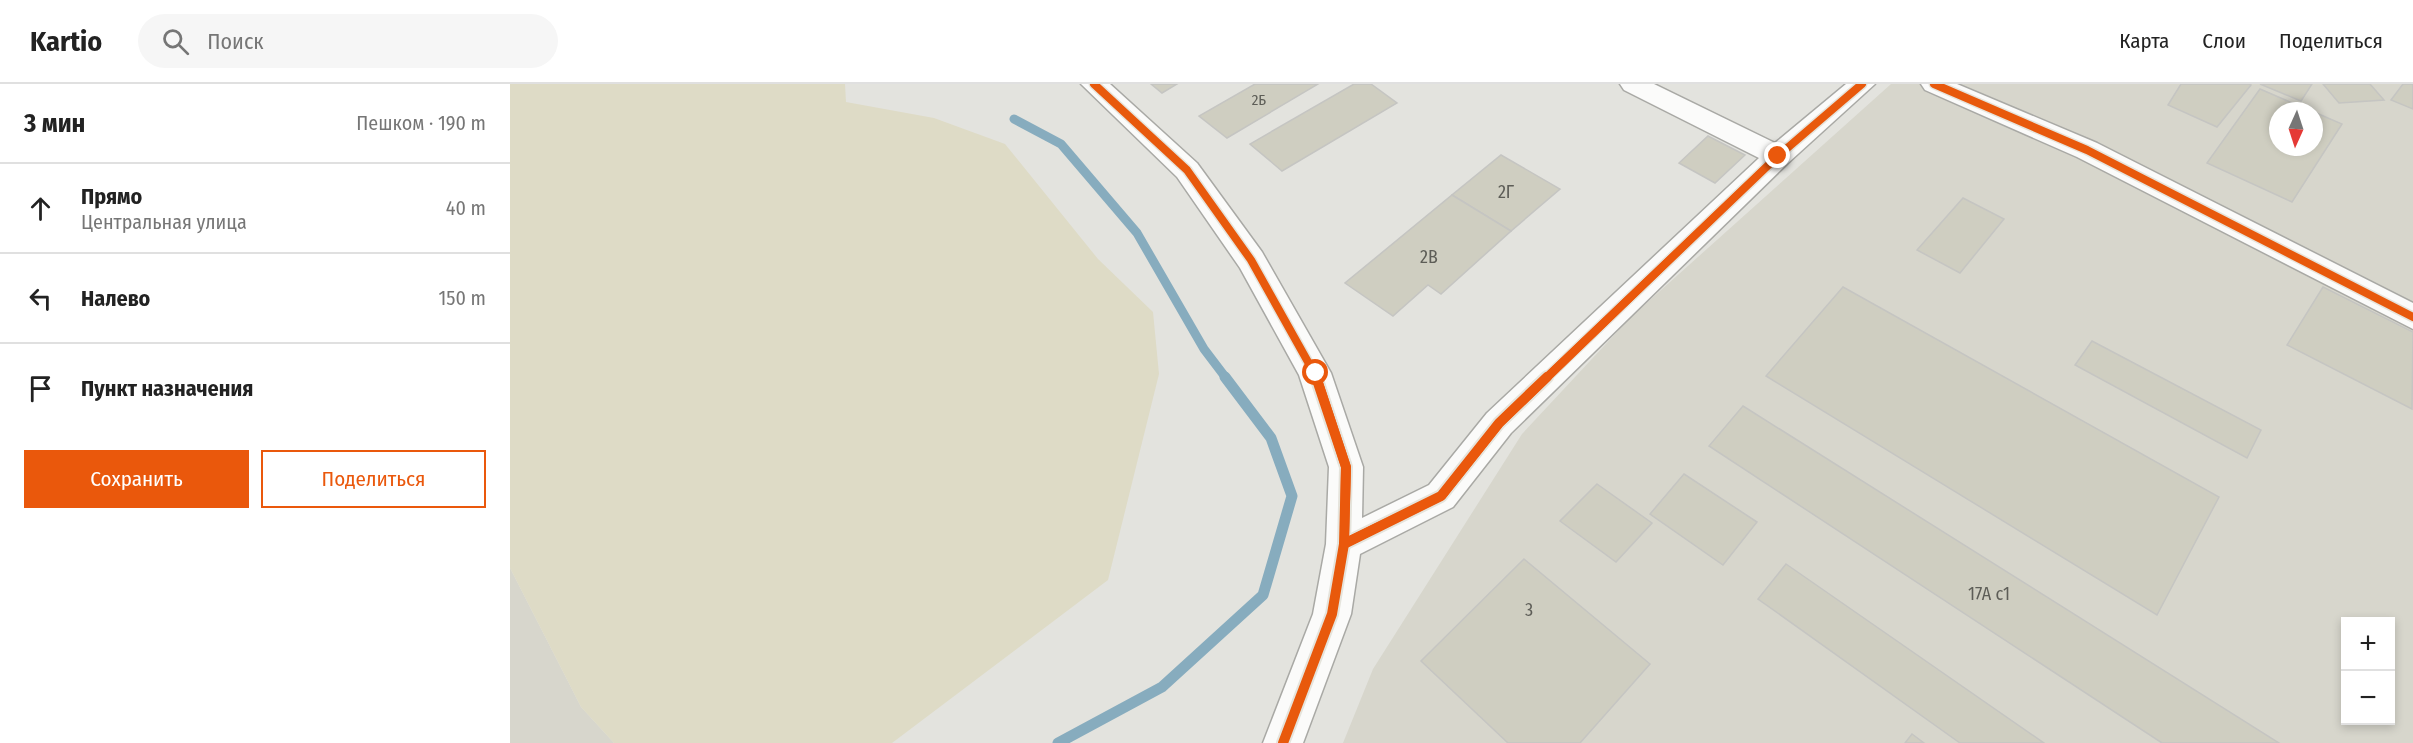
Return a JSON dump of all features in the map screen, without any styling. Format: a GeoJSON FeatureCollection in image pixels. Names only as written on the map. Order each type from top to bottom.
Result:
{"type":"FeatureCollection","features":[{"type":"Feature","properties":{"kind":"street"},"geometry":{"type":"LineString","coordinates":[[1094,84],[1187,171],[1251,260],[1316,373],[1346,467],[1344,544],[1332,614],[1283,743]]}},
{"type":"Feature","properties":{"kind":"street"},"geometry":{"type":"LineString","coordinates":[[1633,84],[1778,156]]}},
{"type":"Feature","properties":{"kind":"street"},"geometry":{"type":"LineString","coordinates":[[1344,544],[1441,496],[1499,423],[1778,156],[1863,84]]}},
{"type":"Feature","properties":{"kind":"street"},"geometry":{"type":"LineString","coordinates":[[1934,84],[2087,150],[2413,317]]}},
{"type":"Feature","properties":{"kind":"shaded area"},"geometry":{"type":"Polygon","coordinates":[[[510,84],[845,84],[846,102],[934,118],[1005,144],[1098,259],[1153,312],[1159,374],[1108,580],[892,743],[614,743],[581,707],[510,568],[510,84]]]}},
{"type":"Feature","properties":{"kind":"shaded area"},"geometry":{"type":"Polygon","coordinates":[[[1891,84],[2413,84],[2413,743],[1343,743],[1373,669],[1522,434],[1631,317],[1891,84]]]}},
{"type":"Feature","properties":{"kind":"shaded area"},"geometry":{"type":"Polygon","coordinates":[[[510,568],[581,707],[614,743],[510,743],[510,568]]]}},
{"type":"Feature","properties":{"kind":"building"},"geometry":{"type":"Polygon","coordinates":[[[1151,84],[1177,84],[1162,93],[1151,84]]]}},
{"type":"Feature","properties":{"kind":"building"},"geometry":{"type":"Polygon","coordinates":[[[1255,84],[1318,84],[1227,138],[1199,116],[1255,84]]]}},
{"type":"Feature","properties":{"kind":"building"},"geometry":{"type":"Polygon","coordinates":[[[1354,84],[1371,84],[1397,103],[1282,171],[1250,144],[1354,84]]]}},
{"type":"Feature","properties":{"kind":"building"},"geometry":{"type":"Polygon","coordinates":[[[2181,84],[2251,85],[2217,127],[2168,105],[2181,84]]]}},
{"type":"Feature","properties":{"kind":"building"},"geometry":{"type":"Polygon","coordinates":[[[2260,84],[2312,84],[2301,101],[2260,84]]]}},
{"type":"Feature","properties":{"kind":"building"},"geometry":{"type":"Polygon","coordinates":[[[2323,84],[2370,84],[2384,100],[2339,103],[2323,84]]]}},
{"type":"Feature","properties":{"kind":"building"},"geometry":{"type":"Polygon","coordinates":[[[2403,84],[2413,84],[2413,109],[2391,100],[2403,84]]]}},
{"type":"Feature","properties":{"kind":"building"},"geometry":{"type":"Polygon","coordinates":[[[2260,89],[2290,102],[2269,102],[2269,156],[2321,156],[2292,202],[2207,163],[2260,89]]]}},
{"type":"Feature","properties":{"kind":"building"},"geometry":{"type":"Polygon","coordinates":[[[2323,116],[2342,124],[2323,154],[2323,116]]]}},
{"type":"Feature","properties":{"kind":"building"},"geometry":{"type":"Polygon","coordinates":[[[1708,136],[1745,155],[1715,183],[1679,163],[1708,136]]]}},
{"type":"Feature","properties":{"kind":"building"},"geometry":{"type":"Polygon","coordinates":[[[1501,155],[1560,189],[1511,231],[1452,195],[1501,155]]]}},
{"type":"Feature","properties":{"kind":"building"},"geometry":{"type":"Polygon","coordinates":[[[1452,195],[1511,231],[1441,294],[1428,285],[1393,316],[1345,283],[1452,195]]]}},
{"type":"Feature","properties":{"kind":"building"},"geometry":{"type":"Polygon","coordinates":[[[1963,198],[2004,219],[1960,273],[1917,250],[1963,198]]]}},
{"type":"Feature","properties":{"kind":"building"},"geometry":{"type":"Polygon","coordinates":[[[1843,287],[2219,497],[2157,615],[1766,376],[1843,287]]]}},
{"type":"Feature","properties":{"kind":"building"},"geometry":{"type":"Polygon","coordinates":[[[2323,287],[2413,332],[2412,409],[2287,345],[2323,287]]]}},
{"type":"Feature","properties":{"kind":"building"},"geometry":{"type":"Polygon","coordinates":[[[2092,341],[2261,430],[2247,458],[2075,365],[2092,341]]]}},
{"type":"Feature","properties":{"kind":"building"},"geometry":{"type":"Polygon","coordinates":[[[1743,406],[2279,743],[2162,743],[1709,446],[1743,406]]]}},
{"type":"Feature","properties":{"kind":"building"},"geometry":{"type":"Polygon","coordinates":[[[1684,474],[1757,522],[1723,565],[1650,514],[1684,474]]]}},
{"type":"Feature","properties":{"kind":"building"},"geometry":{"type":"Polygon","coordinates":[[[1597,484],[1652,523],[1616,562],[1560,521],[1597,484]]]}},
{"type":"Feature","properties":{"kind":"building"},"geometry":{"type":"Polygon","coordinates":[[[1524,559],[1650,664],[1580,743],[1508,743],[1421,661],[1524,559]]]}},
{"type":"Feature","properties":{"kind":"building"},"geometry":{"type":"Polygon","coordinates":[[[1786,564],[2044,743],[1960,743],[1758,599],[1786,564]]]}},
{"type":"Feature","properties":{"kind":"building"},"geometry":{"type":"Polygon","coordinates":[[[1912,734],[1924,743],[1905,743],[1912,734]]]}},
{"type":"Feature","properties":{"kind":"waterway"},"geometry":{"type":"LineString","coordinates":[[1014,119],[1061,144],[1137,233],[1204,349],[1226,378]]}},
{"type":"Feature","properties":{"kind":"waterway"},"geometry":{"type":"LineString","coordinates":[[1058,743],[1162,687],[1263,595],[1292,496],[1271,438],[1225,377]]}},
{"type":"Feature","properties":{"kind":"cycle path"},"geometry":{"type":"LineString","coordinates":[[1094,84],[1187,170],[1251,260],[1315,373],[1346,467],[1344,544],[1332,614],[1283,743]]}},
{"type":"Feature","properties":{"kind":"cycle path"},"geometry":{"type":"LineString","coordinates":[[1344,544],[1441,496],[1499,423],[1778,156],[1862,84]]}},
{"type":"Feature","properties":{"kind":"cycle path"},"geometry":{"type":"LineString","coordinates":[[1934,84],[2087,150],[2413,317]]}},
{"type":"Feature","properties":{"kind":"route"},"geometry":{"type":"LineString","coordinates":[[1316,373],[1346,467],[1344,544],[1441,496],[1499,423],[1778,156]]}}]}
